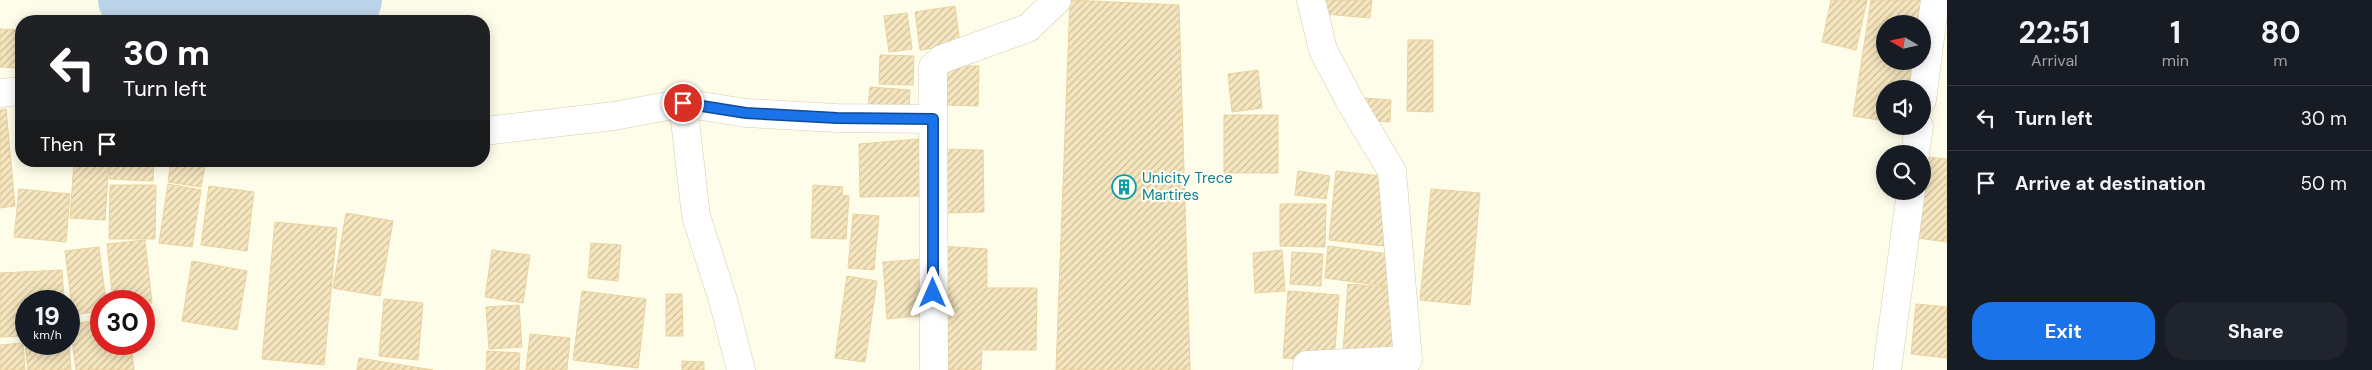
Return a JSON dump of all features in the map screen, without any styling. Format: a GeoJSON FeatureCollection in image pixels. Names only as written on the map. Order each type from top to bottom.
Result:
{"type":"FeatureCollection","features":[{"type":"Feature","properties":{"kind":"street"},"geometry":{"type":"LineString","coordinates":[[934,370],[933,67],[942,58],[1028,28],[1057,0]]}},
{"type":"Feature","properties":{"kind":"street"},"geometry":{"type":"LineString","coordinates":[[1307,370],[1307,365],[1408,360],[1392,171],[1351,103],[1324,50],[1311,0]]}},
{"type":"Feature","properties":{"kind":"street"},"geometry":{"type":"LineString","coordinates":[[1925,80],[1935,0]]}},
{"type":"Feature","properties":{"kind":"street"},"geometry":{"type":"LineString","coordinates":[[0,93],[15,92]]}},
{"type":"Feature","properties":{"kind":"street"},"geometry":{"type":"LineString","coordinates":[[490,130],[614,116],[683,103],[746,113],[837,118],[933,119]]}},
{"type":"Feature","properties":{"kind":"street"},"geometry":{"type":"LineString","coordinates":[[683,103],[696,216],[723,300],[741,370]]}},
{"type":"Feature","properties":{"kind":"street"},"geometry":{"type":"LineString","coordinates":[[1887,370],[1910,200]]}},
{"type":"Feature","properties":{"kind":"building","name":"Unicity Trece Martires"},"geometry":{"type":"Polygon","coordinates":[[[1070,0],[1179,5],[1190,370],[1056,370],[1070,0]]]}},
{"type":"Feature","properties":{"kind":"building"},"geometry":{"type":"Polygon","coordinates":[[[1326,0],[1372,0],[1370,18],[1325,14],[1326,0]]]}},
{"type":"Feature","properties":{"kind":"building"},"geometry":{"type":"Polygon","coordinates":[[[1831,0],[1867,0],[1856,50],[1822,42],[1831,0]]]}},
{"type":"Feature","properties":{"kind":"building"},"geometry":{"type":"Polygon","coordinates":[[[1871,0],[1923,0],[1920,15],[1876,15],[1876,70],[1912,70],[1910,80],[1876,80],[1876,120],[1853,116],[1871,0]]]}},
{"type":"Feature","properties":{"kind":"building"},"geometry":{"type":"Polygon","coordinates":[[[955,6],[960,44],[920,50],[915,12],[955,6]]]}},
{"type":"Feature","properties":{"kind":"building"},"geometry":{"type":"Polygon","coordinates":[[[907,13],[912,49],[889,52],[884,16],[907,13]]]}},
{"type":"Feature","properties":{"kind":"building"},"geometry":{"type":"Polygon","coordinates":[[[0,29],[15,30],[15,68],[0,67],[0,29]]]}},
{"type":"Feature","properties":{"kind":"building"},"geometry":{"type":"Polygon","coordinates":[[[1408,40],[1433,40],[1433,112],[1407,111],[1408,40]]]}},
{"type":"Feature","properties":{"kind":"building"},"geometry":{"type":"Polygon","coordinates":[[[880,55],[914,56],[913,85],[879,84],[880,55]]]}},
{"type":"Feature","properties":{"kind":"building"},"geometry":{"type":"Polygon","coordinates":[[[943,66],[979,66],[978,106],[943,105],[943,66]]]}},
{"type":"Feature","properties":{"kind":"building"},"geometry":{"type":"Polygon","coordinates":[[[1258,70],[1262,108],[1232,112],[1228,74],[1258,70]]]}},
{"type":"Feature","properties":{"kind":"building"},"geometry":{"type":"Polygon","coordinates":[[[870,87],[910,90],[909,111],[868,108],[870,87]]]}},
{"type":"Feature","properties":{"kind":"building"},"geometry":{"type":"Polygon","coordinates":[[[1365,98],[1391,100],[1390,122],[1364,120],[1365,98]]]}},
{"type":"Feature","properties":{"kind":"building"},"geometry":{"type":"Polygon","coordinates":[[[6,109],[15,206],[0,208],[0,110],[6,109]]]}},
{"type":"Feature","properties":{"kind":"building"},"geometry":{"type":"Polygon","coordinates":[[[1224,115],[1278,115],[1278,173],[1224,173],[1224,115]]]}},
{"type":"Feature","properties":{"kind":"building"},"geometry":{"type":"Polygon","coordinates":[[[919,139],[921,196],[860,197],[859,144],[919,139]]]}},
{"type":"Feature","properties":{"kind":"building"},"geometry":{"type":"Polygon","coordinates":[[[938,149],[983,150],[984,212],[943,213],[938,149]]]}},
{"type":"Feature","properties":{"kind":"building"},"geometry":{"type":"Polygon","coordinates":[[[1931,157],[1947,159],[1947,242],[1917,238],[1922,200],[1931,200],[1931,157]]]}},
{"type":"Feature","properties":{"kind":"building"},"geometry":{"type":"Polygon","coordinates":[[[74,167],[109,167],[105,220],[70,218],[74,167]]]}},
{"type":"Feature","properties":{"kind":"building"},"geometry":{"type":"Polygon","coordinates":[[[110,167],[154,167],[153,181],[109,179],[110,167]]]}},
{"type":"Feature","properties":{"kind":"building"},"geometry":{"type":"Polygon","coordinates":[[[170,167],[205,167],[201,187],[168,182],[170,167]]]}},
{"type":"Feature","properties":{"kind":"building"},"geometry":{"type":"Polygon","coordinates":[[[1298,171],[1330,176],[1326,199],[1295,195],[1298,171]]]}},
{"type":"Feature","properties":{"kind":"building"},"geometry":{"type":"Polygon","coordinates":[[[1336,171],[1391,177],[1384,246],[1329,240],[1336,171]]]}},
{"type":"Feature","properties":{"kind":"building"},"geometry":{"type":"Polygon","coordinates":[[[168,184],[201,190],[192,247],[159,243],[168,184]]]}},
{"type":"Feature","properties":{"kind":"building"},"geometry":{"type":"Polygon","coordinates":[[[110,185],[156,185],[155,239],[109,239],[110,185]]]}},
{"type":"Feature","properties":{"kind":"building"},"geometry":{"type":"Polygon","coordinates":[[[813,185],[843,187],[842,195],[849,196],[846,239],[811,238],[813,185]]]}},
{"type":"Feature","properties":{"kind":"building"},"geometry":{"type":"Polygon","coordinates":[[[209,186],[254,192],[247,251],[201,245],[209,186]]]}},
{"type":"Feature","properties":{"kind":"building"},"geometry":{"type":"Polygon","coordinates":[[[19,189],[70,194],[66,242],[14,237],[19,189]]]}},
{"type":"Feature","properties":{"kind":"building"},"geometry":{"type":"Polygon","coordinates":[[[1431,189],[1480,193],[1470,305],[1420,300],[1431,189]]]}},
{"type":"Feature","properties":{"kind":"building"},"geometry":{"type":"Polygon","coordinates":[[[1280,204],[1326,204],[1325,247],[1280,246],[1280,204]]]}},
{"type":"Feature","properties":{"kind":"building"},"geometry":{"type":"Polygon","coordinates":[[[346,213],[393,221],[380,296],[333,288],[346,213]]]}},
{"type":"Feature","properties":{"kind":"building"},"geometry":{"type":"Polygon","coordinates":[[[853,214],[879,216],[874,270],[848,268],[853,214]]]}},
{"type":"Feature","properties":{"kind":"building"},"geometry":{"type":"Polygon","coordinates":[[[275,222],[337,228],[324,365],[262,359],[275,222]]]}},
{"type":"Feature","properties":{"kind":"building"},"geometry":{"type":"Polygon","coordinates":[[[145,240],[151,290],[112,290],[107,244],[145,240]]]}},
{"type":"Feature","properties":{"kind":"building"},"geometry":{"type":"Polygon","coordinates":[[[591,243],[621,245],[618,281],[588,278],[591,243]]]}},
{"type":"Feature","properties":{"kind":"building"},"geometry":{"type":"Polygon","coordinates":[[[940,246],[987,249],[987,288],[1037,288],[1036,350],[982,350],[981,370],[939,370],[940,246]]]}},
{"type":"Feature","properties":{"kind":"building"},"geometry":{"type":"Polygon","coordinates":[[[1328,246],[1396,255],[1392,287],[1325,278],[1328,246]]]}},
{"type":"Feature","properties":{"kind":"building"},"geometry":{"type":"Polygon","coordinates":[[[99,247],[105,290],[90,290],[90,313],[80,314],[80,290],[70,290],[65,251],[99,247]]]}},
{"type":"Feature","properties":{"kind":"building"},"geometry":{"type":"Polygon","coordinates":[[[492,250],[530,255],[523,303],[485,297],[492,250]]]}},
{"type":"Feature","properties":{"kind":"building"},"geometry":{"type":"Polygon","coordinates":[[[1282,250],[1285,291],[1255,293],[1253,253],[1282,250]]]}},
{"type":"Feature","properties":{"kind":"building"},"geometry":{"type":"Polygon","coordinates":[[[1292,252],[1323,254],[1321,286],[1290,284],[1292,252]]]}},
{"type":"Feature","properties":{"kind":"building"},"geometry":{"type":"Polygon","coordinates":[[[923,259],[928,315],[887,319],[883,262],[923,259]]]}},
{"type":"Feature","properties":{"kind":"building"},"geometry":{"type":"Polygon","coordinates":[[[192,261],[247,271],[237,330],[182,321],[192,261]]]}},
{"type":"Feature","properties":{"kind":"building"},"geometry":{"type":"Polygon","coordinates":[[[62,270],[63,290],[15,290],[15,336],[0,337],[0,273],[62,270]]]}},
{"type":"Feature","properties":{"kind":"building"},"geometry":{"type":"Polygon","coordinates":[[[847,276],[877,281],[865,362],[835,358],[847,276]]]}},
{"type":"Feature","properties":{"kind":"building"},"geometry":{"type":"Polygon","coordinates":[[[1348,284],[1399,288],[1394,356],[1343,352],[1348,284]]]}},
{"type":"Feature","properties":{"kind":"building"},"geometry":{"type":"Polygon","coordinates":[[[582,291],[646,299],[638,368],[573,360],[582,291]]]}},
{"type":"Feature","properties":{"kind":"building"},"geometry":{"type":"Polygon","coordinates":[[[1288,291],[1339,295],[1334,362],[1283,358],[1288,291]]]}},
{"type":"Feature","properties":{"kind":"building"},"geometry":{"type":"Polygon","coordinates":[[[666,294],[682,294],[683,336],[666,336],[666,294]]]}},
{"type":"Feature","properties":{"kind":"building"},"geometry":{"type":"Polygon","coordinates":[[[384,299],[423,303],[418,360],[379,356],[384,299]]]}},
{"type":"Feature","properties":{"kind":"building"},"geometry":{"type":"Polygon","coordinates":[[[1916,304],[1947,307],[1947,358],[1911,354],[1916,304]]]}},
{"type":"Feature","properties":{"kind":"building"},"geometry":{"type":"Polygon","coordinates":[[[519,305],[522,347],[489,349],[486,307],[519,305]]]}},
{"type":"Feature","properties":{"kind":"building"},"geometry":{"type":"Polygon","coordinates":[[[90,321],[90,355],[132,355],[134,370],[76,370],[74,355],[80,355],[80,323],[90,321]]]}},
{"type":"Feature","properties":{"kind":"building"},"geometry":{"type":"Polygon","coordinates":[[[530,334],[570,338],[567,370],[526,370],[530,334]]]}},
{"type":"Feature","properties":{"kind":"building"},"geometry":{"type":"Polygon","coordinates":[[[15,344],[15,355],[24,355],[25,370],[0,370],[0,345],[15,344]]]}},
{"type":"Feature","properties":{"kind":"building"},"geometry":{"type":"Polygon","coordinates":[[[487,351],[520,353],[519,370],[486,370],[487,351]]]}},
{"type":"Feature","properties":{"kind":"building"},"geometry":{"type":"Polygon","coordinates":[[[26,355],[70,355],[71,370],[28,370],[26,355]]]}},
{"type":"Feature","properties":{"kind":"building"},"geometry":{"type":"Polygon","coordinates":[[[359,358],[433,370],[357,370],[359,358]]]}},
{"type":"Feature","properties":{"kind":"building"},"geometry":{"type":"Polygon","coordinates":[[[682,361],[704,362],[704,370],[682,370],[682,361]]]}},
{"type":"Feature","properties":{"kind":"waterway"},"geometry":{"type":"LineString","coordinates":[[129,0],[137,4],[299,10],[351,0]]}},
{"type":"Feature","properties":{"kind":"place","name":"Unicity Trece Martires"},"geometry":{"type":"Point","coordinates":[1124,187]}},
{"type":"Feature","properties":{"kind":"route"},"geometry":{"type":"LineString","coordinates":[[683,103],[746,113],[837,118],[933,119],[933,293]]}}]}
